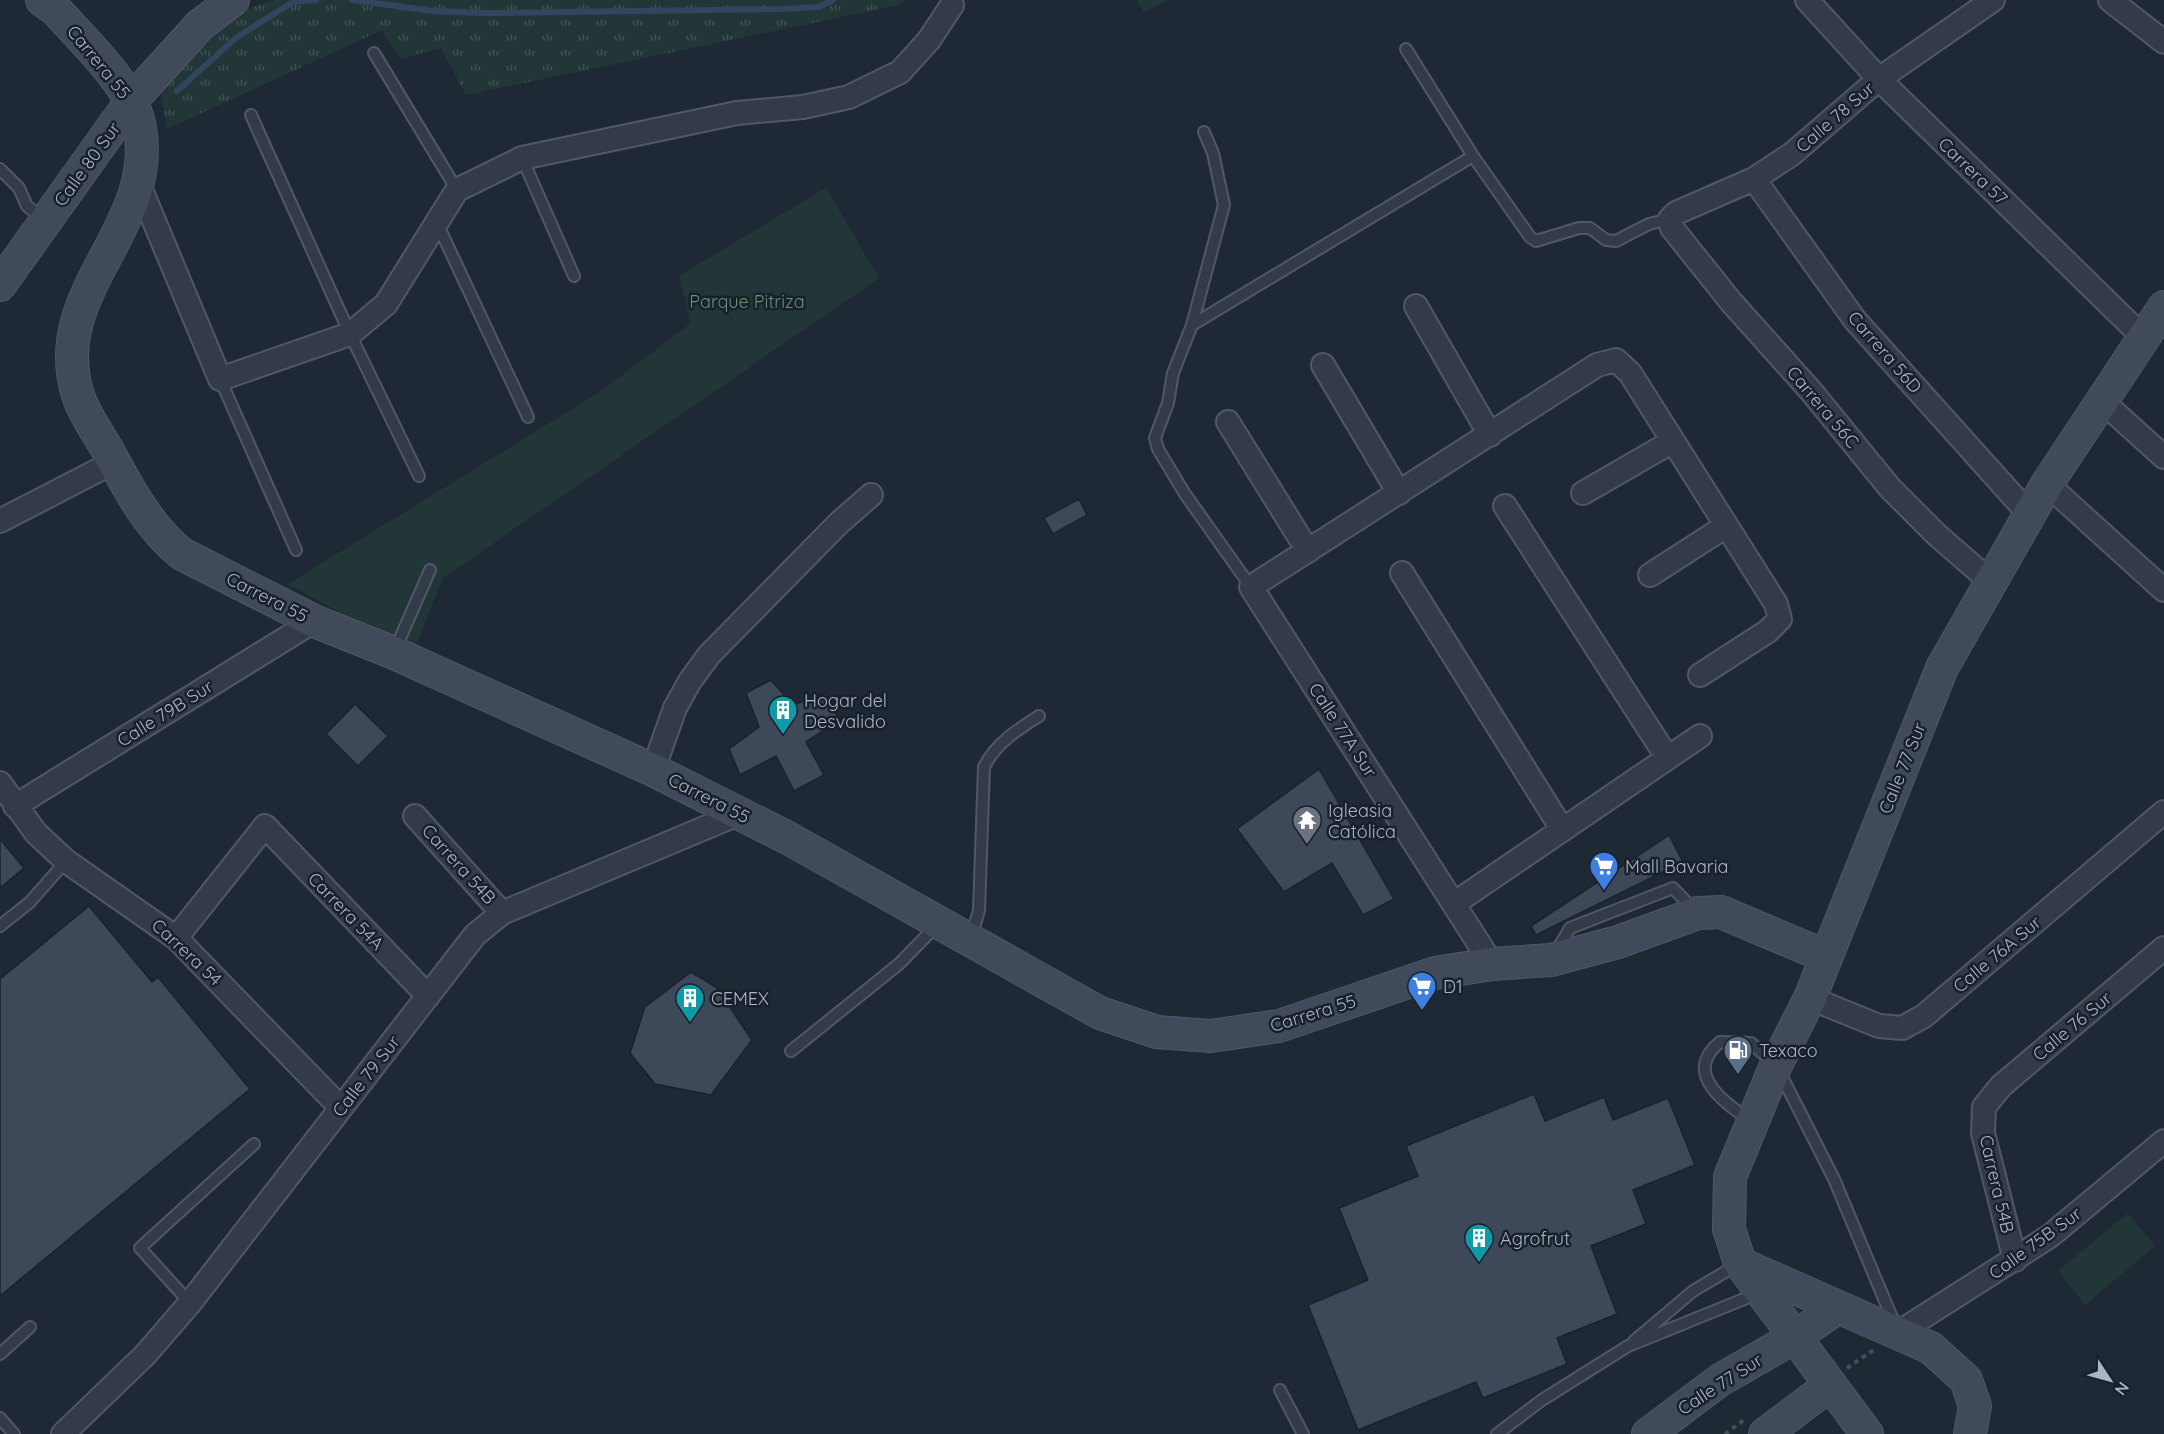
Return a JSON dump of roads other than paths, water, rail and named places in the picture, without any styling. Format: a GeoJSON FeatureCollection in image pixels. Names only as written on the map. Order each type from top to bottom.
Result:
{"type":"FeatureCollection","features":[{"type":"Feature","properties":{"kind":"street","name":"Calle 80 Sur"},"geometry":{"type":"LineString","coordinates":[[0,285],[132,100],[200,26],[233,0]]}},
{"type":"Feature","properties":{"kind":"street","name":"Carrera 57"},"geometry":{"type":"LineString","coordinates":[[1807,0],[1879,79],[2156,326]]}},
{"type":"Feature","properties":{"kind":"street","name":"Calle 78 Sur"},"geometry":{"type":"LineString","coordinates":[[1670,219],[1676,213],[1754,179],[1792,154],[1879,79],[1993,0]]}},
{"type":"Feature","properties":{"kind":"street"},"geometry":{"type":"LineString","coordinates":[[2110,0],[2164,42]]}},
{"type":"Feature","properties":{"kind":"street","name":"Carrera 55"},"geometry":{"type":"LineString","coordinates":[[51,4],[132,100],[140,129],[139,185],[129,215],[89,286],[71,346],[78,397],[149,521],[182,554],[314,621],[394,653],[653,770],[788,838],[969,942],[1100,1013],[1158,1032],[1211,1036],[1278,1026],[1435,973],[1492,964],[1551,960],[1618,942],[1698,913],[1721,912],[1825,956]]}},
{"type":"Feature","properties":{"kind":"street"},"geometry":{"type":"LineString","coordinates":[[139,185],[220,379],[351,334],[386,304],[457,190],[522,158],[736,113],[803,107],[849,97],[900,72],[929,40],[952,5]]}},
{"type":"Feature","properties":{"kind":"street","name":"Carrera 56D"},"geometry":{"type":"LineString","coordinates":[[1754,179],[1855,320],[2029,514]]}},
{"type":"Feature","properties":{"kind":"street","name":"Carrera 56C"},"geometry":{"type":"LineString","coordinates":[[1670,219],[1672,228],[1732,303],[1810,390],[1890,488],[1937,535],[1990,582]]}},
{"type":"Feature","properties":{"kind":"street"},"geometry":{"type":"LineString","coordinates":[[1416,306],[1490,435]]}},
{"type":"Feature","properties":{"kind":"street","name":"Calle 77 Sur"},"geometry":{"type":"LineString","coordinates":[[1834,1391],[1740,1263],[1729,1229],[1730,1177],[1751,1121],[1776,1065],[1810,998],[1942,668],[2047,484],[2156,326]]}},
{"type":"Feature","properties":{"kind":"street"},"geometry":{"type":"LineString","coordinates":[[1251,587],[1597,365],[1616,360],[1630,373],[1776,604],[1780,619],[1768,632],[1700,675]]}},
{"type":"Feature","properties":{"kind":"street"},"geometry":{"type":"LineString","coordinates":[[1323,365],[1399,493]]}},
{"type":"Feature","properties":{"kind":"street"},"geometry":{"type":"LineString","coordinates":[[2103,402],[2164,458]]}},
{"type":"Feature","properties":{"kind":"street"},"geometry":{"type":"LineString","coordinates":[[1228,422],[1308,551]]}},
{"type":"Feature","properties":{"kind":"street"},"geometry":{"type":"LineString","coordinates":[[1583,493],[1673,441]]}},
{"type":"Feature","properties":{"kind":"street"},"geometry":{"type":"LineString","coordinates":[[0,521],[114,462]]}},
{"type":"Feature","properties":{"kind":"street"},"geometry":{"type":"LineString","coordinates":[[2047,484],[2164,590]]}},
{"type":"Feature","properties":{"kind":"street"},"geometry":{"type":"LineString","coordinates":[[653,770],[675,708],[690,681],[709,655],[823,538],[871,495]]}},
{"type":"Feature","properties":{"kind":"street"},"geometry":{"type":"LineString","coordinates":[[1505,506],[1667,757]]}},
{"type":"Feature","properties":{"kind":"street"},"geometry":{"type":"LineString","coordinates":[[1650,575],[1726,526]]}},
{"type":"Feature","properties":{"kind":"street"},"geometry":{"type":"LineString","coordinates":[[1402,573],[1562,829]]}},
{"type":"Feature","properties":{"kind":"street","name":"Calle 77A Sur"},"geometry":{"type":"LineString","coordinates":[[1251,587],[1492,964]]}},
{"type":"Feature","properties":{"kind":"street","name":"Calle 79B Sur"},"geometry":{"type":"LineString","coordinates":[[15,806],[314,621]]}},
{"type":"Feature","properties":{"kind":"street"},"geometry":{"type":"LineString","coordinates":[[1455,903],[1700,736]]}},
{"type":"Feature","properties":{"kind":"street","name":"Carrera 54"},"geometry":{"type":"LineString","coordinates":[[0,783],[36,833],[66,861],[176,938],[341,1108]]}},
{"type":"Feature","properties":{"kind":"street","name":"Calle 76A Sur"},"geometry":{"type":"LineString","coordinates":[[1810,998],[1879,1026],[1902,1028],[1924,1016],[2164,812]]}},
{"type":"Feature","properties":{"kind":"street","name":"Calle 79 Sur"},"geometry":{"type":"LineString","coordinates":[[63,1434],[144,1355],[190,1303],[475,935],[502,913],[738,814]]}},
{"type":"Feature","properties":{"kind":"street","name":"Carrera 54B"},"geometry":{"type":"LineString","coordinates":[[415,816],[502,913]]}},
{"type":"Feature","properties":{"kind":"street","name":"Carrera 54A"},"geometry":{"type":"LineString","coordinates":[[176,938],[265,826],[428,996]]}},
{"type":"Feature","properties":{"kind":"street","name":"Calle 76 Sur"},"geometry":{"type":"LineString","coordinates":[[1984,1107],[2001,1086],[2163,952]]}},
{"type":"Feature","properties":{"kind":"street","name":"Carrera 54B"},"geometry":{"type":"LineString","coordinates":[[1984,1107],[1983,1133],[2015,1260]]}},
{"type":"Feature","properties":{"kind":"street","name":"Calle 75B Sur"},"geometry":{"type":"LineString","coordinates":[[1898,1334],[2050,1236],[2164,1141]]}},
{"type":"Feature","properties":{"kind":"street"},"geometry":{"type":"LineString","coordinates":[[1740,1263],[1931,1348],[1966,1380],[1975,1406],[1970,1434]]}},
{"type":"Feature","properties":{"kind":"street"},"geometry":{"type":"LineString","coordinates":[[1795,1337],[1838,1307]]}},
{"type":"Feature","properties":{"kind":"street","name":"Calle 77 Sur"},"geometry":{"type":"LineString","coordinates":[[1648,1434],[1720,1380],[1795,1337]]}},
{"type":"Feature","properties":{"kind":"street"},"geometry":{"type":"LineString","coordinates":[[1765,1434],[1834,1391],[1867,1434]]}},
{"type":"Feature","properties":{"kind":"lane"},"geometry":{"type":"LineString","coordinates":[[1406,49],[1473,156],[1530,237],[1536,241],[1579,228],[1590,228],[1606,240],[1616,241],[1649,224],[1670,219]]}},
{"type":"Feature","properties":{"kind":"lane"},"geometry":{"type":"LineString","coordinates":[[374,53],[457,190]]}},
{"type":"Feature","properties":{"kind":"lane"},"geometry":{"type":"LineString","coordinates":[[251,115],[419,476]]}},
{"type":"Feature","properties":{"kind":"lane"},"geometry":{"type":"LineString","coordinates":[[1204,132],[1213,153],[1224,205],[1192,325],[1173,373],[1168,403],[1155,438],[1158,449],[1185,494],[1251,587]]}},
{"type":"Feature","properties":{"kind":"lane"},"geometry":{"type":"LineString","coordinates":[[1192,325],[1473,156]]}},
{"type":"Feature","properties":{"kind":"lane"},"geometry":{"type":"LineString","coordinates":[[522,158],[574,276]]}},
{"type":"Feature","properties":{"kind":"lane"},"geometry":{"type":"LineString","coordinates":[[0,169],[19,188],[27,206],[46,221]]}},
{"type":"Feature","properties":{"kind":"lane"},"geometry":{"type":"LineString","coordinates":[[437,222],[528,417]]}},
{"type":"Feature","properties":{"kind":"lane"},"geometry":{"type":"LineString","coordinates":[[220,379],[296,550]]}},
{"type":"Feature","properties":{"kind":"lane"},"geometry":{"type":"LineString","coordinates":[[394,653],[430,570]]}},
{"type":"Feature","properties":{"kind":"lane"},"geometry":{"type":"LineString","coordinates":[[969,942],[979,910],[984,767],[990,754],[999,745],[1039,716]]}},
{"type":"Feature","properties":{"kind":"lane"},"geometry":{"type":"LineString","coordinates":[[0,926],[45,887],[66,861]]}},
{"type":"Feature","properties":{"kind":"lane"},"geometry":{"type":"LineString","coordinates":[[791,1051],[899,964],[939,924]]}},
{"type":"Feature","properties":{"kind":"lane"},"geometry":{"type":"LineString","coordinates":[[1751,1121],[1714,1093],[1704,1067],[1710,1050],[1720,1042],[1751,1043],[1776,1065],[1834,1179],[1898,1334]]}},
{"type":"Feature","properties":{"kind":"lane"},"geometry":{"type":"LineString","coordinates":[[190,1303],[140,1248],[254,1144]]}},
{"type":"Feature","properties":{"kind":"lane"},"geometry":{"type":"LineString","coordinates":[[1497,1434],[1542,1400],[1628,1346],[1693,1292],[1740,1263]]}},
{"type":"Feature","properties":{"kind":"lane"},"geometry":{"type":"LineString","coordinates":[[1628,1346],[1762,1292]]}},
{"type":"Feature","properties":{"kind":"lane"},"geometry":{"type":"LineString","coordinates":[[0,1354],[30,1327]]}},
{"type":"Feature","properties":{"kind":"lane"},"geometry":{"type":"LineString","coordinates":[[1280,1390],[1303,1434]]}},
{"type":"Feature","properties":{"kind":"lane"},"geometry":{"type":"LineString","coordinates":[[0,1418],[14,1434]]}},
{"type":"Feature","properties":{"kind":"waterway"},"geometry":{"type":"LineString","coordinates":[[177,91],[237,37],[293,2],[316,0]]}},
{"type":"Feature","properties":{"kind":"waterway"},"geometry":{"type":"LineString","coordinates":[[352,0],[434,11],[482,13],[783,9],[819,7],[833,0]]}},
{"type":"Feature","properties":{"kind":"place","name":"Hogar del Desvalido"},"geometry":{"type":"Point","coordinates":[783,736]}},
{"type":"Feature","properties":{"kind":"place","name":"Igleasia Católica"},"geometry":{"type":"Point","coordinates":[1307,846]}},
{"type":"Feature","properties":{"kind":"place","name":"Mall Bavaria"},"geometry":{"type":"Point","coordinates":[1604,892]}},
{"type":"Feature","properties":{"kind":"place","name":"D1"},"geometry":{"type":"Point","coordinates":[1422,1012]}},
{"type":"Feature","properties":{"kind":"place","name":"CEMEX"},"geometry":{"type":"Point","coordinates":[690,1024]}},
{"type":"Feature","properties":{"kind":"place","name":"Texaco"},"geometry":{"type":"Point","coordinates":[1738,1076]}},
{"type":"Feature","properties":{"kind":"place","name":"Agrofrut"},"geometry":{"type":"Point","coordinates":[1479,1264]}},
{"type":"Feature","properties":{"kind":"park label","name":"Parque Pitriza"},"geometry":{"type":"Point","coordinates":[747,301]}}]}
